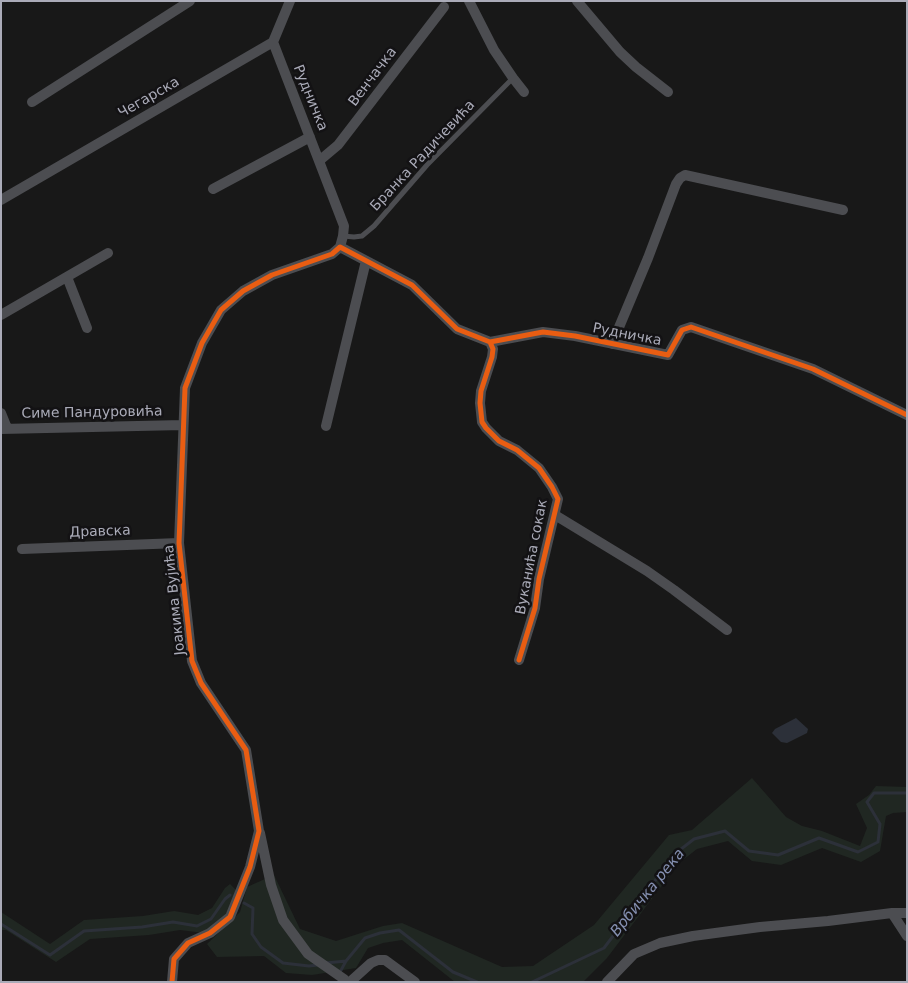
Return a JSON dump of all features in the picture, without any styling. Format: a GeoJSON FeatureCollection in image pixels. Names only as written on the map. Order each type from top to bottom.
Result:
{"type":"FeatureCollection","features":[{"type":"Feature","properties":{"kind":"street"},"geometry":{"type":"LineString","coordinates":[[32,102],[190,1]]}},
{"type":"Feature","properties":{"kind":"street"},"geometry":{"type":"LineString","coordinates":[[273,42],[290,1]]}},
{"type":"Feature","properties":{"kind":"street"},"geometry":{"type":"LineString","coordinates":[[468,1],[494,50],[524,92]]}},
{"type":"Feature","properties":{"kind":"street"},"geometry":{"type":"LineString","coordinates":[[577,1],[620,52],[668,92]]}},
{"type":"Feature","properties":{"kind":"street","name":"Венчачка"},"geometry":{"type":"LineString","coordinates":[[320,161],[338,145],[444,7]]}},
{"type":"Feature","properties":{"kind":"street","name":"Рудничка"},"geometry":{"type":"LineString","coordinates":[[273,42],[344,226],[340,248]]}},
{"type":"Feature","properties":{"kind":"street","name":"Чегарска"},"geometry":{"type":"LineString","coordinates":[[1,200],[273,42]]}},
{"type":"Feature","properties":{"kind":"street"},"geometry":{"type":"LineString","coordinates":[[213,189],[310,137]]}},
{"type":"Feature","properties":{"kind":"street"},"geometry":{"type":"LineString","coordinates":[[612,344],[676,184],[685,175],[843,210]]}},
{"type":"Feature","properties":{"kind":"street"},"geometry":{"type":"LineString","coordinates":[[340,248],[412,284],[457,329],[490,342]]}},
{"type":"Feature","properties":{"kind":"street","name":"Јоакима Вујића"},"geometry":{"type":"LineString","coordinates":[[172,982],[174,959],[188,943],[210,933],[230,917],[250,867],[260,831],[246,750],[201,683],[192,661],[179,543],[185,388],[202,343],[221,310],[243,291],[272,275],[332,254],[340,248]]}},
{"type":"Feature","properties":{"kind":"street"},"geometry":{"type":"LineString","coordinates":[[1,315],[108,253]]}},
{"type":"Feature","properties":{"kind":"street"},"geometry":{"type":"LineString","coordinates":[[326,426],[366,260]]}},
{"type":"Feature","properties":{"kind":"street"},"geometry":{"type":"LineString","coordinates":[[67,277],[87,328]]}},
{"type":"Feature","properties":{"kind":"street","name":"Рудничка"},"geometry":{"type":"LineString","coordinates":[[490,342],[543,332],[575,336],[668,355],[682,330],[692,327],[813,369],[907,415]]}},
{"type":"Feature","properties":{"kind":"street","name":"Вуканића сокак"},"geometry":{"type":"LineString","coordinates":[[490,342],[493,349],[492,357],[481,391],[482,422],[499,441],[517,450],[545,475],[558,499],[539,579],[535,608],[519,660]]}},
{"type":"Feature","properties":{"kind":"street"},"geometry":{"type":"LineString","coordinates":[[1,413],[4,428]]}},
{"type":"Feature","properties":{"kind":"street","name":"Симе Пандуровића"},"geometry":{"type":"LineString","coordinates":[[4,428],[183,425]]}},
{"type":"Feature","properties":{"kind":"street"},"geometry":{"type":"LineString","coordinates":[[555,515],[647,571],[727,630]]}},
{"type":"Feature","properties":{"kind":"street","name":"Дравска"},"geometry":{"type":"LineString","coordinates":[[22,549],[179,543]]}},
{"type":"Feature","properties":{"kind":"street"},"geometry":{"type":"LineString","coordinates":[[260,831],[271,884],[283,920],[308,954],[346,981],[371,962],[385,960],[415,982]]}},
{"type":"Feature","properties":{"kind":"street"},"geometry":{"type":"LineString","coordinates":[[892,913],[907,936]]}},
{"type":"Feature","properties":{"kind":"street"},"geometry":{"type":"LineString","coordinates":[[607,982],[634,954],[660,943],[693,936],[760,927],[907,913]]}},
{"type":"Feature","properties":{"kind":"lane","name":"Бранка Радичевића"},"geometry":{"type":"LineString","coordinates":[[343,236],[354,238],[362,236],[374,226],[428,165],[513,78]]}},
{"type":"Feature","properties":{"kind":"shaded area"},"geometry":{"type":"Polygon","coordinates":[[[796,718],[808,729],[807,733],[787,743],[781,742],[772,733],[775,729],[796,718]]]}},
{"type":"Feature","properties":{"kind":"shaded area"},"geometry":{"type":"Polygon","coordinates":[[[752,778],[786,817],[802,826],[822,831],[860,846],[867,828],[856,804],[869,795],[876,786],[907,787],[907,812],[893,813],[886,816],[880,851],[861,862],[822,848],[781,865],[752,861],[728,841],[697,849],[679,863],[607,958],[583,982],[455,982],[402,940],[368,948],[356,968],[312,975],[286,973],[264,956],[217,957],[207,944],[240,912],[247,887],[274,875],[300,929],[336,941],[383,926],[402,923],[502,967],[533,966],[594,925],[669,835],[692,830],[752,778]]]}},
{"type":"Feature","properties":{"kind":"shaded area"},"geometry":{"type":"Polygon","coordinates":[[[230,884],[236,890],[231,907],[218,926],[204,933],[180,930],[149,935],[90,939],[56,962],[6,930],[1,930],[1,912],[50,944],[84,920],[143,916],[174,911],[198,915],[212,908],[225,888],[230,884]]]}},
{"type":"Feature","properties":{"kind":"waterway","name":"Врбичка река"},"geometry":{"type":"LineString","coordinates":[[532,982],[604,948],[676,853],[694,839],[725,831],[749,851],[778,855],[819,838],[858,852],[878,842],[880,824],[867,802],[874,793],[907,793]]}},
{"type":"Feature","properties":{"kind":"waterway"},"geometry":{"type":"LineString","coordinates":[[1,924],[50,955],[84,931],[142,927],[173,922],[197,926],[211,919],[230,895]]}},
{"type":"Feature","properties":{"kind":"waterway"},"geometry":{"type":"LineString","coordinates":[[244,903],[253,908],[252,934],[261,947],[283,963],[309,966],[318,965]]}},
{"type":"Feature","properties":{"kind":"waterway","name":"Врбичка река"},"geometry":{"type":"LineString","coordinates":[[340,972],[346,961],[365,938],[399,930],[453,972],[477,982]]}},
{"type":"Feature","properties":{"kind":"waterway"},"geometry":{"type":"LineString","coordinates":[[326,963],[346,961]]}},
{"type":"Feature","properties":{"kind":"cycle path"},"geometry":{"type":"LineString","coordinates":[[172,982],[174,959],[188,943],[210,933],[230,917],[250,867],[259,831],[246,750],[201,683],[192,661],[179,543],[185,388],[202,343],[221,310],[243,291],[272,275],[332,254],[340,247],[412,285],[457,329],[490,342],[543,332],[575,336],[668,355],[682,330],[691,327],[813,369],[907,415]]}},
{"type":"Feature","properties":{"kind":"cycle path"},"geometry":{"type":"LineString","coordinates":[[490,342],[493,349],[492,357],[481,391],[482,422],[499,441],[517,450],[539,468],[558,499],[539,579],[535,608],[519,660]]}}]}
